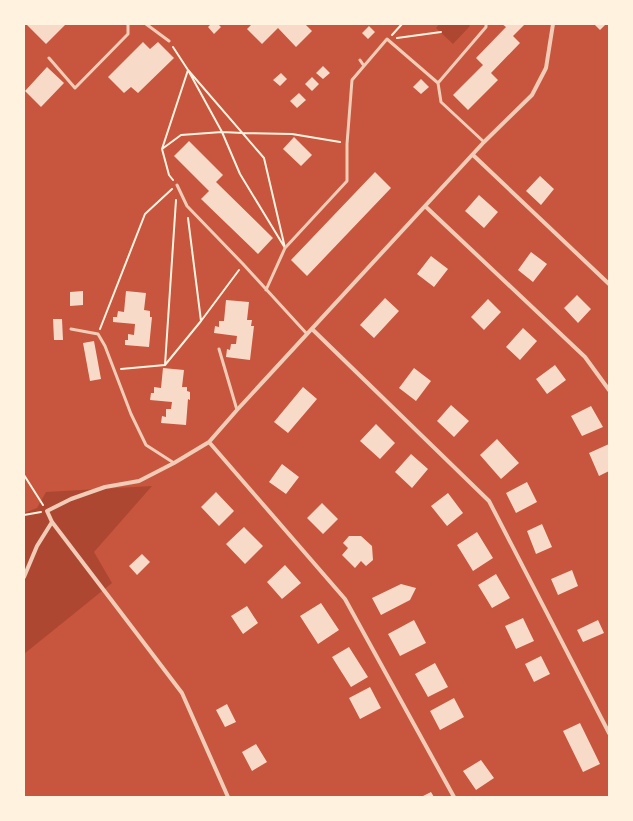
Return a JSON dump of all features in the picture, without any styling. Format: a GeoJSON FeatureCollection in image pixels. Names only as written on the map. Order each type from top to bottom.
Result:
{"type":"FeatureCollection","features":[{"type":"Feature","properties":{"kind":"street"},"geometry":{"type":"LineString","coordinates":[[228,797],[182,693],[52,522],[47,511],[70,499],[105,487],[139,481],[174,463],[209,442],[484,142],[532,95],[546,68],[553,24]]}},
{"type":"Feature","properties":{"kind":"street"},"geometry":{"type":"LineString","coordinates":[[473,155],[609,284]]}},
{"type":"Feature","properties":{"kind":"street"},"geometry":{"type":"LineString","coordinates":[[425,206],[585,357],[609,390]]}},
{"type":"Feature","properties":{"kind":"street"},"geometry":{"type":"LineString","coordinates":[[312,329],[489,501],[609,733]]}},
{"type":"Feature","properties":{"kind":"street"},"geometry":{"type":"LineString","coordinates":[[209,442],[345,600],[454,797]]}},
{"type":"Feature","properties":{"kind":"street"},"geometry":{"type":"LineString","coordinates":[[24,577],[36,546],[52,522]]}},
{"type":"Feature","properties":{"kind":"lane"},"geometry":{"type":"LineString","coordinates":[[49,58],[76,88],[128,34],[128,24]]}},
{"type":"Feature","properties":{"kind":"lane"},"geometry":{"type":"LineString","coordinates":[[146,24],[168,41]]}},
{"type":"Feature","properties":{"kind":"lane"},"geometry":{"type":"LineString","coordinates":[[438,83],[486,27],[486,24]]}},
{"type":"Feature","properties":{"kind":"lane"},"geometry":{"type":"LineString","coordinates":[[266,290],[285,248],[347,181],[347,144],[352,80],[387,39],[438,83],[441,102],[484,142]]}},
{"type":"Feature","properties":{"kind":"lane"},"geometry":{"type":"LineString","coordinates":[[360,60],[364,66]]}},
{"type":"Feature","properties":{"kind":"lane"},"geometry":{"type":"LineString","coordinates":[[176,185],[187,206],[307,334]]}},
{"type":"Feature","properties":{"kind":"lane"},"geometry":{"type":"LineString","coordinates":[[71,329],[98,334],[105,346],[131,414],[146,445],[174,463]]}},
{"type":"Feature","properties":{"kind":"lane"},"geometry":{"type":"LineString","coordinates":[[219,349],[237,410]]}},
{"type":"Feature","properties":{"kind":"path"},"geometry":{"type":"LineString","coordinates":[[387,39],[402,24]]}},
{"type":"Feature","properties":{"kind":"path"},"geometry":{"type":"LineString","coordinates":[[387,39],[441,32]]}},
{"type":"Feature","properties":{"kind":"path"},"geometry":{"type":"LineString","coordinates":[[168,41],[188,70],[222,132],[240,174],[285,248]]}},
{"type":"Feature","properties":{"kind":"path"},"geometry":{"type":"LineString","coordinates":[[188,70],[264,158],[285,248]]}},
{"type":"Feature","properties":{"kind":"path"},"geometry":{"type":"LineString","coordinates":[[165,365],[176,185],[169,175],[162,149],[188,70]]}},
{"type":"Feature","properties":{"kind":"path"},"geometry":{"type":"LineString","coordinates":[[162,149],[181,135],[222,132],[243,134],[292,134],[347,144]]}},
{"type":"Feature","properties":{"kind":"path"},"geometry":{"type":"LineString","coordinates":[[98,334],[145,214],[176,185]]}},
{"type":"Feature","properties":{"kind":"path"},"geometry":{"type":"LineString","coordinates":[[187,206],[201,321]]}},
{"type":"Feature","properties":{"kind":"path"},"geometry":{"type":"LineString","coordinates":[[113,370],[165,365],[201,321],[243,264]]}},
{"type":"Feature","properties":{"kind":"path"},"geometry":{"type":"LineString","coordinates":[[24,475],[47,511],[24,515]]}},
{"type":"Feature","properties":{"kind":"shaded area"},"geometry":{"type":"Polygon","coordinates":[[[439,24],[468,24],[470,26],[453,44],[436,28],[439,24]]]}},
{"type":"Feature","properties":{"kind":"shaded area"},"geometry":{"type":"Polygon","coordinates":[[[152,486],[94,552],[112,583],[24,654],[24,513],[37,508],[46,492],[152,486]]]}},
{"type":"Feature","properties":{"kind":"building"},"geometry":{"type":"Polygon","coordinates":[[[26,24],[66,24],[46,44],[26,24]]]}},
{"type":"Feature","properties":{"kind":"building"},"geometry":{"type":"Polygon","coordinates":[[[211,24],[218,24],[221,27],[214,34],[208,27],[211,24]]]}},
{"type":"Feature","properties":{"kind":"building"},"geometry":{"type":"Polygon","coordinates":[[[252,24],[305,24],[312,31],[296,47],[278,28],[262,44],[247,29],[252,24]]]}},
{"type":"Feature","properties":{"kind":"building"},"geometry":{"type":"Polygon","coordinates":[[[502,24],[525,24],[513,36],[520,43],[491,73],[498,80],[468,110],[453,95],[483,65],[476,58],[506,27],[502,24]]]}},
{"type":"Feature","properties":{"kind":"building"},"geometry":{"type":"Polygon","coordinates":[[[594,24],[606,24],[600,30],[594,24]]]}},
{"type":"Feature","properties":{"kind":"building"},"geometry":{"type":"Polygon","coordinates":[[[369,26],[375,32],[368,39],[362,33],[369,26]]]}},
{"type":"Feature","properties":{"kind":"building"},"geometry":{"type":"Polygon","coordinates":[[[143,42],[150,49],[158,42],[174,58],[138,93],[131,87],[124,93],[108,77],[143,42]]]}},
{"type":"Feature","properties":{"kind":"building"},"geometry":{"type":"Polygon","coordinates":[[[323,66],[330,73],[323,79],[316,73],[323,66]]]}},
{"type":"Feature","properties":{"kind":"building"},"geometry":{"type":"Polygon","coordinates":[[[47,67],[64,83],[41,107],[25,91],[47,67]]]}},
{"type":"Feature","properties":{"kind":"building"},"geometry":{"type":"Polygon","coordinates":[[[281,73],[287,79],[280,86],[273,80],[281,73]]]}},
{"type":"Feature","properties":{"kind":"building"},"geometry":{"type":"Polygon","coordinates":[[[312,77],[319,84],[312,91],[305,84],[312,77]]]}},
{"type":"Feature","properties":{"kind":"building"},"geometry":{"type":"Polygon","coordinates":[[[421,79],[429,87],[421,94],[413,87],[421,79]]]}},
{"type":"Feature","properties":{"kind":"building"},"geometry":{"type":"Polygon","coordinates":[[[299,93],[306,100],[297,108],[290,101],[299,93]]]}},
{"type":"Feature","properties":{"kind":"building"},"geometry":{"type":"Polygon","coordinates":[[[294,137],[312,155],[301,166],[283,149],[294,137]]]}},
{"type":"Feature","properties":{"kind":"building"},"geometry":{"type":"Polygon","coordinates":[[[189,141],[223,175],[216,182],[273,238],[258,254],[201,199],[209,191],[174,156],[189,141]]]}},
{"type":"Feature","properties":{"kind":"building"},"geometry":{"type":"Polygon","coordinates":[[[375,172],[391,188],[307,276],[291,260],[375,172]]]}},
{"type":"Feature","properties":{"kind":"building"},"geometry":{"type":"Polygon","coordinates":[[[540,176],[554,189],[541,205],[526,191],[540,176]]]}},
{"type":"Feature","properties":{"kind":"building"},"geometry":{"type":"Polygon","coordinates":[[[479,195],[498,212],[484,228],[465,211],[479,195]]]}},
{"type":"Feature","properties":{"kind":"building"},"geometry":{"type":"Polygon","coordinates":[[[531,252],[547,264],[533,282],[518,270],[531,252]]]}},
{"type":"Feature","properties":{"kind":"building"},"geometry":{"type":"Polygon","coordinates":[[[431,256],[448,269],[434,287],[417,274],[431,256]]]}},
{"type":"Feature","properties":{"kind":"building"},"geometry":{"type":"Polygon","coordinates":[[[83,291],[83,305],[70,306],[70,292],[83,291]]]}},
{"type":"Feature","properties":{"kind":"building"},"geometry":{"type":"Polygon","coordinates":[[[126,291],[146,293],[144,310],[150,311],[150,317],[152,317],[149,347],[125,345],[125,340],[128,340],[128,334],[134,335],[135,324],[113,322],[113,317],[117,317],[118,311],[124,312],[126,291]]]}},
{"type":"Feature","properties":{"kind":"building"},"geometry":{"type":"Polygon","coordinates":[[[577,295],[591,309],[578,323],[564,308],[577,295]]]}},
{"type":"Feature","properties":{"kind":"building"},"geometry":{"type":"Polygon","coordinates":[[[385,298],[399,311],[374,338],[360,325],[385,298]]]}},
{"type":"Feature","properties":{"kind":"building"},"geometry":{"type":"Polygon","coordinates":[[[488,299],[501,312],[484,330],[471,317],[488,299]]]}},
{"type":"Feature","properties":{"kind":"building"},"geometry":{"type":"Polygon","coordinates":[[[226,300],[249,302],[247,320],[252,320],[251,326],[254,326],[250,360],[226,357],[227,349],[230,350],[231,344],[236,344],[237,336],[214,333],[215,326],[219,327],[219,321],[224,321],[226,300]]]}},
{"type":"Feature","properties":{"kind":"building"},"geometry":{"type":"Polygon","coordinates":[[[53,319],[62,319],[63,340],[54,340],[53,319]]]}},
{"type":"Feature","properties":{"kind":"building"},"geometry":{"type":"Polygon","coordinates":[[[523,328],[537,341],[520,360],[506,347],[523,328]]]}},
{"type":"Feature","properties":{"kind":"building"},"geometry":{"type":"Polygon","coordinates":[[[94,341],[101,379],[90,381],[83,343],[94,341]]]}},
{"type":"Feature","properties":{"kind":"building"},"geometry":{"type":"Polygon","coordinates":[[[555,365],[566,380],[547,394],[536,379],[555,365]]]}},
{"type":"Feature","properties":{"kind":"building"},"geometry":{"type":"Polygon","coordinates":[[[163,368],[184,370],[182,387],[187,387],[187,391],[190,392],[186,425],[161,423],[162,416],[166,417],[166,409],[171,409],[172,402],[150,400],[151,393],[154,393],[154,387],[161,388],[163,368]]]}},
{"type":"Feature","properties":{"kind":"building"},"geometry":{"type":"Polygon","coordinates":[[[414,368],[431,381],[416,401],[399,388],[414,368]]]}},
{"type":"Feature","properties":{"kind":"building"},"geometry":{"type":"Polygon","coordinates":[[[303,387],[317,399],[288,433],[274,422],[303,387]]]}},
{"type":"Feature","properties":{"kind":"building"},"geometry":{"type":"Polygon","coordinates":[[[451,405],[469,421],[454,437],[437,421],[451,405]]]}},
{"type":"Feature","properties":{"kind":"building"},"geometry":{"type":"Polygon","coordinates":[[[591,406],[603,427],[582,436],[571,416],[591,406]]]}},
{"type":"Feature","properties":{"kind":"building"},"geometry":{"type":"Polygon","coordinates":[[[376,424],[395,443],[380,459],[360,441],[376,424]]]}},
{"type":"Feature","properties":{"kind":"building"},"geometry":{"type":"Polygon","coordinates":[[[497,439],[519,463],[501,479],[480,455],[497,439]]]}},
{"type":"Feature","properties":{"kind":"building"},"geometry":{"type":"Polygon","coordinates":[[[609,444],[609,471],[599,476],[589,453],[609,444]]]}},
{"type":"Feature","properties":{"kind":"building"},"geometry":{"type":"Polygon","coordinates":[[[411,454],[428,469],[412,488],[395,472],[411,454]]]}},
{"type":"Feature","properties":{"kind":"building"},"geometry":{"type":"Polygon","coordinates":[[[282,464],[299,477],[286,494],[269,482],[282,464]]]}},
{"type":"Feature","properties":{"kind":"building"},"geometry":{"type":"Polygon","coordinates":[[[527,482],[537,502],[516,513],[506,493],[527,482]]]}},
{"type":"Feature","properties":{"kind":"building"},"geometry":{"type":"Polygon","coordinates":[[[216,492],[234,511],[219,526],[201,507],[216,492]]]}},
{"type":"Feature","properties":{"kind":"building"},"geometry":{"type":"Polygon","coordinates":[[[448,493],[463,513],[447,526],[431,506],[448,493]]]}},
{"type":"Feature","properties":{"kind":"building"},"geometry":{"type":"Polygon","coordinates":[[[322,503],[338,519],[323,534],[307,518],[322,503]]]}},
{"type":"Feature","properties":{"kind":"building"},"geometry":{"type":"Polygon","coordinates":[[[542,524],[552,547],[536,554],[527,531],[542,524]]]}},
{"type":"Feature","properties":{"kind":"building"},"geometry":{"type":"Polygon","coordinates":[[[244,527],[263,546],[245,564],[226,544],[244,527]]]}},
{"type":"Feature","properties":{"kind":"building"},"geometry":{"type":"Polygon","coordinates":[[[477,532],[493,558],[473,571],[457,545],[477,532]]]}},
{"type":"Feature","properties":{"kind":"building"},"geometry":{"type":"Polygon","coordinates":[[[349,536],[361,536],[372,546],[373,560],[366,566],[361,561],[355,568],[342,555],[348,548],[343,543],[349,536]]]}},
{"type":"Feature","properties":{"kind":"building"},"geometry":{"type":"Polygon","coordinates":[[[142,554],[150,562],[137,575],[129,566],[142,554]]]}},
{"type":"Feature","properties":{"kind":"building"},"geometry":{"type":"Polygon","coordinates":[[[285,565],[301,583],[282,599],[267,582],[285,565]]]}},
{"type":"Feature","properties":{"kind":"building"},"geometry":{"type":"Polygon","coordinates":[[[572,570],[578,586],[558,595],[551,579],[572,570]]]}},
{"type":"Feature","properties":{"kind":"building"},"geometry":{"type":"Polygon","coordinates":[[[496,574],[510,598],[492,608],[478,585],[496,574]]]}},
{"type":"Feature","properties":{"kind":"building"},"geometry":{"type":"Polygon","coordinates":[[[401,584],[416,588],[410,600],[381,615],[372,598],[401,584]]]}},
{"type":"Feature","properties":{"kind":"building"},"geometry":{"type":"Polygon","coordinates":[[[321,603],[339,630],[318,644],[300,616],[321,603]]]}},
{"type":"Feature","properties":{"kind":"building"},"geometry":{"type":"Polygon","coordinates":[[[247,606],[258,623],[243,634],[231,616],[247,606]]]}},
{"type":"Feature","properties":{"kind":"building"},"geometry":{"type":"Polygon","coordinates":[[[523,618],[534,641],[516,649],[505,626],[523,618]]]}},
{"type":"Feature","properties":{"kind":"building"},"geometry":{"type":"Polygon","coordinates":[[[414,620],[426,643],[400,656],[388,634],[414,620]]]}},
{"type":"Feature","properties":{"kind":"building"},"geometry":{"type":"Polygon","coordinates":[[[598,620],[604,633],[583,642],[577,630],[598,620]]]}},
{"type":"Feature","properties":{"kind":"building"},"geometry":{"type":"Polygon","coordinates":[[[349,647],[368,677],[351,687],[332,657],[349,647]]]}},
{"type":"Feature","properties":{"kind":"building"},"geometry":{"type":"Polygon","coordinates":[[[541,656],[550,674],[534,682],[525,664],[541,656]]]}},
{"type":"Feature","properties":{"kind":"building"},"geometry":{"type":"Polygon","coordinates":[[[435,663],[448,687],[428,697],[415,674],[435,663]]]}},
{"type":"Feature","properties":{"kind":"building"},"geometry":{"type":"Polygon","coordinates":[[[370,687],[381,708],[360,719],[349,698],[370,687]]]}},
{"type":"Feature","properties":{"kind":"building"},"geometry":{"type":"Polygon","coordinates":[[[454,698],[464,717],[440,730],[430,711],[454,698]]]}},
{"type":"Feature","properties":{"kind":"building"},"geometry":{"type":"Polygon","coordinates":[[[227,704],[236,722],[225,727],[216,710],[227,704]]]}},
{"type":"Feature","properties":{"kind":"building"},"geometry":{"type":"Polygon","coordinates":[[[580,723],[600,764],[583,772],[563,731],[580,723]]]}},
{"type":"Feature","properties":{"kind":"building"},"geometry":{"type":"Polygon","coordinates":[[[256,744],[267,762],[252,771],[242,752],[256,744]]]}},
{"type":"Feature","properties":{"kind":"building"},"geometry":{"type":"Polygon","coordinates":[[[481,760],[494,778],[476,790],[463,771],[481,760]]]}},
{"type":"Feature","properties":{"kind":"building"},"geometry":{"type":"Polygon","coordinates":[[[431,792],[434,797],[421,797],[431,792]]]}}]}
